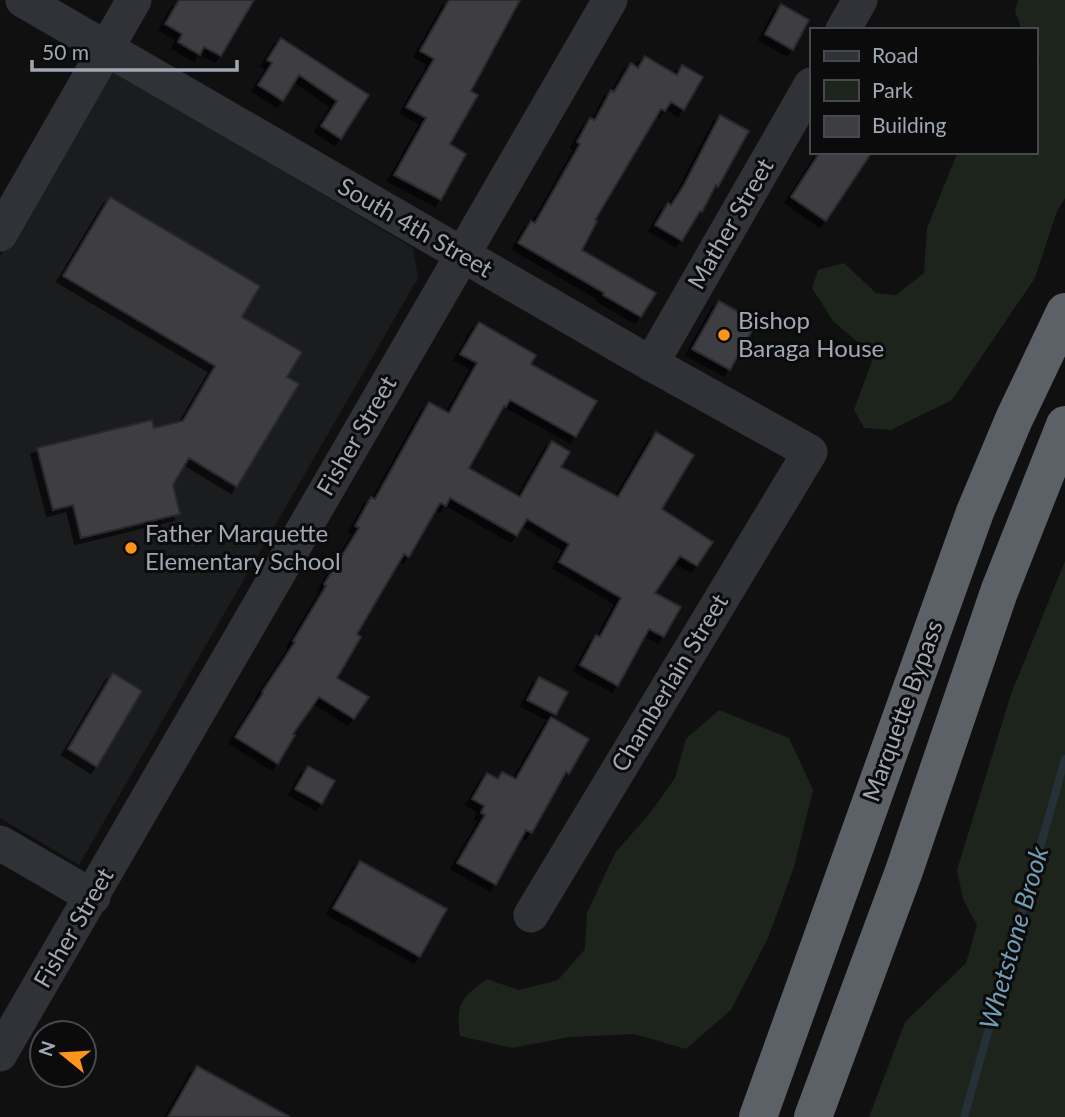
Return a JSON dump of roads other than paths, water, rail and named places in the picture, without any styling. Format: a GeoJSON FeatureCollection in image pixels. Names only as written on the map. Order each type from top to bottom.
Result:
{"type":"FeatureCollection","features":[{"type":"Feature","properties":{"kind":"highway","name":"Marquette Bypass"},"geometry":{"type":"LineString","coordinates":[[758,1117],[975,512],[1014,419],[1065,312]]}},
{"type":"Feature","properties":{"kind":"highway","name":"Marquette Bypass"},"geometry":{"type":"LineString","coordinates":[[813,1117],[908,858],[999,592],[1065,425]]}},
{"type":"Feature","properties":{"kind":"street","name":"South 4th Street"},"geometry":{"type":"LineString","coordinates":[[23,0],[651,364],[810,452]]}},
{"type":"Feature","properties":{"kind":"street"},"geometry":{"type":"LineString","coordinates":[[0,234],[134,0]]}},
{"type":"Feature","properties":{"kind":"street","name":"Fisher Street"},"geometry":{"type":"LineString","coordinates":[[0,1054],[610,0]]}},
{"type":"Feature","properties":{"kind":"street"},"geometry":{"type":"LineString","coordinates":[[844,28],[860,0]]}},
{"type":"Feature","properties":{"kind":"street","name":"Mather Street"},"geometry":{"type":"LineString","coordinates":[[651,364],[810,87]]}},
{"type":"Feature","properties":{"kind":"street","name":"Chamberlain Street"},"geometry":{"type":"LineString","coordinates":[[531,915],[810,452]]}},
{"type":"Feature","properties":{"kind":"street"},"geometry":{"type":"LineString","coordinates":[[0,843],[93,897]]}},
{"type":"Feature","properties":{"kind":"waterway","name":"Whetstone Brook"},"geometry":{"type":"LineString","coordinates":[[964,1117],[1065,759]]}},
{"type":"Feature","properties":{"kind":"place","name":"Bishop Baraga House"},"geometry":{"type":"Point","coordinates":[724,335]}},
{"type":"Feature","properties":{"kind":"place","name":"Father Marquette Elementary School"},"geometry":{"type":"Point","coordinates":[131,548]}}]}
